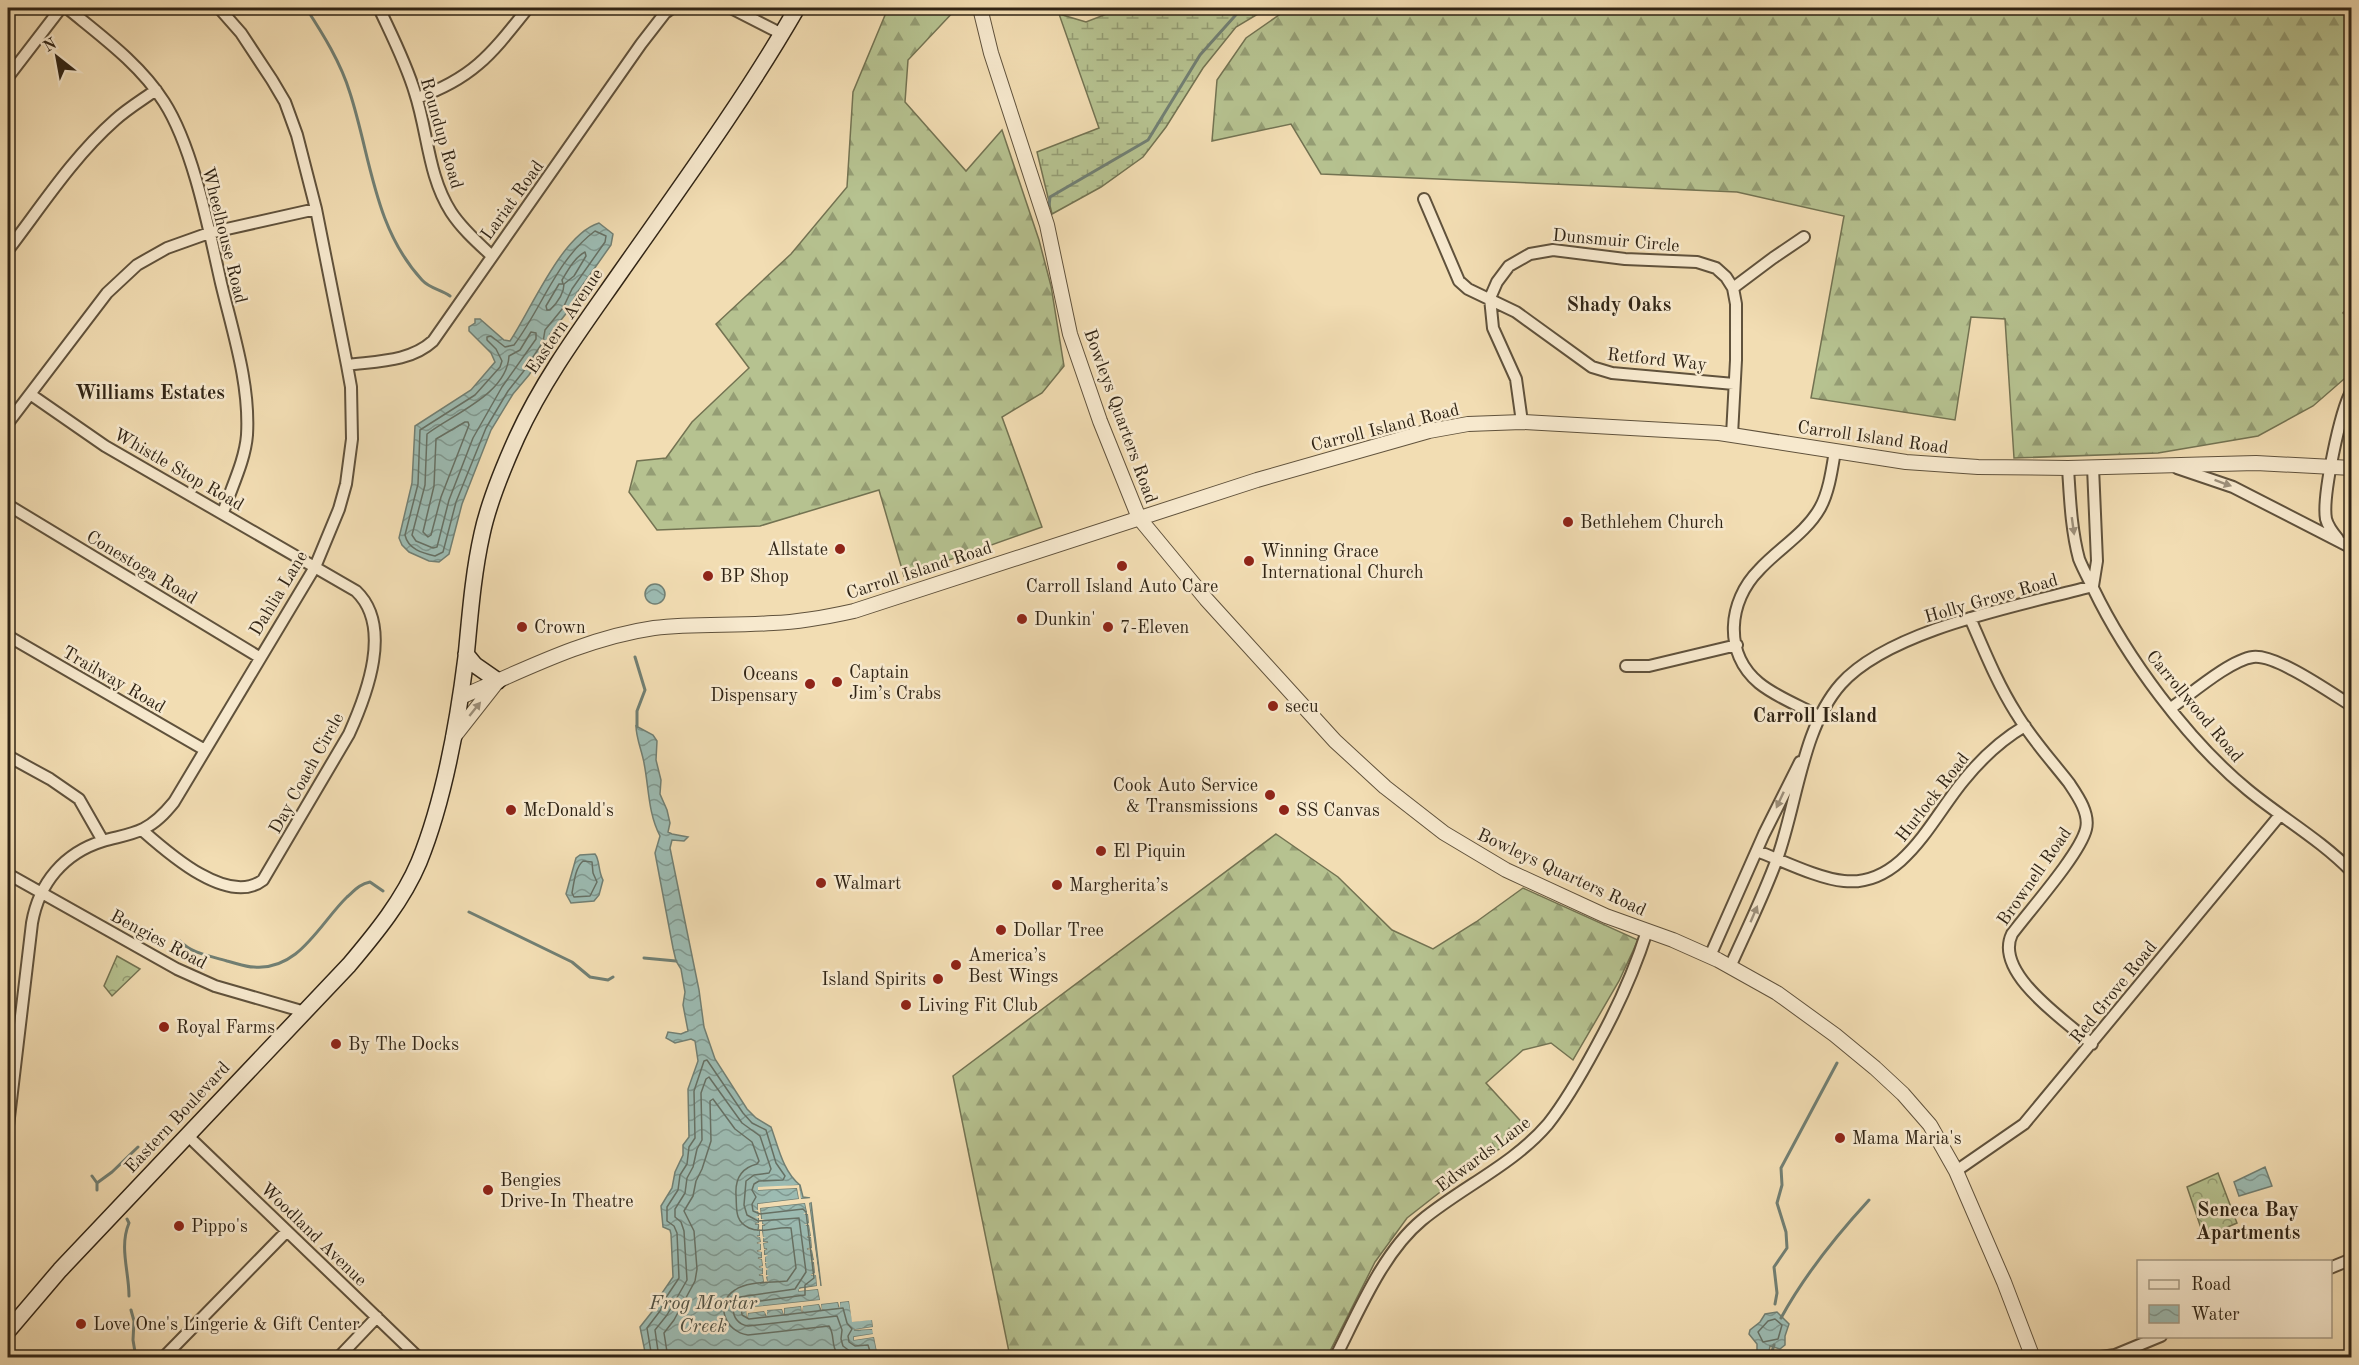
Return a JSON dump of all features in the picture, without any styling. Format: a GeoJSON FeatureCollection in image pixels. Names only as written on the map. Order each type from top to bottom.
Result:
{"type":"FeatureCollection","features":[{"type":"Feature","properties":{"kind":"main road","name":"Eastern Avenue"},"geometry":{"type":"LineString","coordinates":[[461,697],[482,530],[505,466],[528,415],[568,346],[734,108],[797,8]]}},
{"type":"Feature","properties":{"kind":"main road"},"geometry":{"type":"LineString","coordinates":[[466,654],[475,665],[498,681]]}},
{"type":"Feature","properties":{"kind":"main road","name":"Eastern Boulevard"},"geometry":{"type":"LineString","coordinates":[[8,1331],[60,1270],[372,938],[408,884],[418,864],[434,815],[461,697]]}},
{"type":"Feature","properties":{"kind":"street"},"geometry":{"type":"LineString","coordinates":[[8,77],[62,8]]}},
{"type":"Feature","properties":{"kind":"street","name":"Wheelhouse Road"},"geometry":{"type":"LineString","coordinates":[[67,8],[138,70],[156,90],[178,130],[209,233],[247,403],[247,439],[223,513]]}},
{"type":"Feature","properties":{"kind":"street","name":"Dahlia Lane"},"geometry":{"type":"LineString","coordinates":[[8,1126],[13,1031],[34,910],[48,880],[64,862],[82,848],[142,830],[159,818],[174,802],[315,567],[339,509],[347,476],[352,417],[347,365],[316,209],[297,135],[285,102],[256,54],[219,8]]}},
{"type":"Feature","properties":{"kind":"street","name":"Roundup Road"},"geometry":{"type":"LineString","coordinates":[[379,8],[402,57],[417,98],[434,174],[444,200],[456,220],[492,256]]}},
{"type":"Feature","properties":{"kind":"street"},"geometry":{"type":"LineString","coordinates":[[417,98],[447,86],[480,65],[528,8]]}},
{"type":"Feature","properties":{"kind":"street","name":"Lariat Road"},"geometry":{"type":"LineString","coordinates":[[347,365],[399,358],[413,354],[429,344],[448,321],[641,44],[665,13],[672,8]]}},
{"type":"Feature","properties":{"kind":"street"},"geometry":{"type":"LineString","coordinates":[[731,8],[782,34]]}},
{"type":"Feature","properties":{"kind":"street","name":"Bowleys Quarters Road"},"geometry":{"type":"LineString","coordinates":[[980,8],[991,53],[1047,225],[1070,334],[1100,421],[1139,518],[1206,599],[1335,741],[1385,787],[1444,833],[1477,855],[1606,916],[1710,956],[1777,993],[1835,1035],[1903,1094],[1929,1125],[1956,1172],[2004,1282],[2033,1358]]}},
{"type":"Feature","properties":{"kind":"street"},"geometry":{"type":"LineString","coordinates":[[8,250],[87,149],[115,120],[156,90]]}},
{"type":"Feature","properties":{"kind":"street","name":"Retford Way"},"geometry":{"type":"LineString","coordinates":[[1424,199],[1460,280],[1468,289],[1516,312],[1592,367],[1612,373],[1734,384]]}},
{"type":"Feature","properties":{"kind":"street"},"geometry":{"type":"LineString","coordinates":[[8,423],[100,302],[127,273],[167,248],[209,233],[316,209]]}},
{"type":"Feature","properties":{"kind":"street"},"geometry":{"type":"LineString","coordinates":[[1732,435],[1737,322],[1736,298],[1733,288],[1804,237]]}},
{"type":"Feature","properties":{"kind":"street","name":"Dunsmuir Circle"},"geometry":{"type":"LineString","coordinates":[[1490,298],[1497,282],[1509,266],[1523,257],[1545,250],[1625,259],[1704,263],[1721,272],[1733,288]]}},
{"type":"Feature","properties":{"kind":"street"},"geometry":{"type":"LineString","coordinates":[[1490,298],[1493,328],[1516,379],[1522,422]]}},
{"type":"Feature","properties":{"kind":"street"},"geometry":{"type":"LineString","coordinates":[[2352,390],[2343,411],[2331,466],[2326,520],[2332,533],[2352,548]]}},
{"type":"Feature","properties":{"kind":"street","name":"Whistle Stop Road"},"geometry":{"type":"LineString","coordinates":[[30,394],[105,446],[315,567]]}},
{"type":"Feature","properties":{"kind":"street","name":"Carroll Island Road"},"geometry":{"type":"LineString","coordinates":[[461,697],[566,651],[630,633],[687,624],[771,624],[854,611],[1257,480],[1429,431],[1468,424],[1522,422],[1732,435],[1929,464],[1978,467],[2068,468],[2256,463],[2352,468]]}},
{"type":"Feature","properties":{"kind":"street"},"geometry":{"type":"LineString","coordinates":[[1819,716],[1757,682],[1745,667],[1737,645],[1733,623],[1742,594],[1757,571],[1804,528],[1819,510],[1825,496],[1835,451]]}},
{"type":"Feature","properties":{"kind":"street"},"geometry":{"type":"LineString","coordinates":[[2168,465],[2234,487],[2352,548]]}},
{"type":"Feature","properties":{"kind":"street"},"geometry":{"type":"LineString","coordinates":[[2093,467],[2097,561],[2093,586]]}},
{"type":"Feature","properties":{"kind":"street","name":"Carrollwood Road"},"geometry":{"type":"LineString","coordinates":[[2068,468],[2076,547],[2085,575],[2124,644],[2171,708],[2217,762],[2352,872]]}},
{"type":"Feature","properties":{"kind":"street","name":"Conestoga Road"},"geometry":{"type":"LineString","coordinates":[[8,506],[260,657]]}},
{"type":"Feature","properties":{"kind":"street","name":"Day Coach Circle"},"geometry":{"type":"LineString","coordinates":[[142,830],[185,865],[218,882],[242,888],[251,887],[267,876],[349,734],[362,704],[371,674],[375,633],[371,610],[356,591],[315,567]]}},
{"type":"Feature","properties":{"kind":"street","name":"Holly Grove Road"},"geometry":{"type":"LineString","coordinates":[[1730,967],[1778,858],[1819,716],[1839,686],[1867,663],[1923,635],[1970,618],[2093,586]]}},
{"type":"Feature","properties":{"kind":"street","name":"Brownell Road"},"geometry":{"type":"LineString","coordinates":[[1970,618],[1997,679],[2025,726],[2074,790],[2084,809],[2087,824],[2084,836],[2012,934],[2008,954],[2014,969],[2026,984],[2092,1044]]}},
{"type":"Feature","properties":{"kind":"street","name":"Trailway Road"},"geometry":{"type":"LineString","coordinates":[[8,636],[205,750]]}},
{"type":"Feature","properties":{"kind":"street"},"geometry":{"type":"LineString","coordinates":[[1626,666],[1649,666],[1737,645]]}},
{"type":"Feature","properties":{"kind":"street"},"geometry":{"type":"LineString","coordinates":[[2171,708],[2235,663],[2255,656],[2284,665],[2352,706]]}},
{"type":"Feature","properties":{"kind":"street"},"geometry":{"type":"LineString","coordinates":[[453,738],[498,681]]}},
{"type":"Feature","properties":{"kind":"street","name":"Hurlock Road"},"geometry":{"type":"LineString","coordinates":[[1757,851],[1840,881],[1860,880],[1888,869],[1913,848],[1962,782],[1986,755],[2025,726]]}},
{"type":"Feature","properties":{"kind":"street","name":"Holly Grove Road"},"geometry":{"type":"LineString","coordinates":[[1710,956],[1783,792],[1808,748]]}},
{"type":"Feature","properties":{"kind":"street"},"geometry":{"type":"LineString","coordinates":[[8,756],[50,779],[79,799],[103,841]]}},
{"type":"Feature","properties":{"kind":"street","name":"Red Grove Road"},"geometry":{"type":"LineString","coordinates":[[1956,1172],[2025,1124],[2280,815]]}},
{"type":"Feature","properties":{"kind":"street","name":"Bengies Road"},"geometry":{"type":"LineString","coordinates":[[8,874],[198,979],[304,1012]]}},
{"type":"Feature","properties":{"kind":"street","name":"Edwards Lane"},"geometry":{"type":"LineString","coordinates":[[1335,1358],[1388,1260],[1414,1227],[1515,1153],[1547,1125],[1580,1077],[1610,1023],[1638,959],[1647,931]]}},
{"type":"Feature","properties":{"kind":"street","name":"Woodland Avenue"},"geometry":{"type":"LineString","coordinates":[[187,1135],[419,1358]]}},
{"type":"Feature","properties":{"kind":"street"},"geometry":{"type":"LineString","coordinates":[[163,1358],[287,1231]]}},
{"type":"Feature","properties":{"kind":"street"},"geometry":{"type":"LineString","coordinates":[[2332,1268],[2352,1259]]}},
{"type":"Feature","properties":{"kind":"street"},"geometry":{"type":"LineString","coordinates":[[338,1358],[376,1317]]}},
{"type":"Feature","properties":{"kind":"street"},"geometry":{"type":"LineString","coordinates":[[2094,1358],[2114,1357],[2157,1338]]}},
{"type":"Feature","properties":{"kind":"green space"},"geometry":{"type":"Polygon","coordinates":[[[888,8],[957,8],[908,60],[905,102],[966,171],[1002,130],[1039,240],[1051,286],[1064,366],[1042,393],[1002,417],[1042,527],[904,576],[879,490],[760,526],[657,530],[629,492],[637,461],[666,458],[692,422],[749,368],[716,324],[791,254],[847,187],[853,92],[888,8]]]}},
{"type":"Feature","properties":{"kind":"green space"},"geometry":{"type":"Polygon","coordinates":[[[1122,8],[1268,8],[1236,27],[1203,68],[1166,127],[1143,157],[1101,187],[1052,214],[1037,152],[1099,128],[1059,14],[1086,22],[1122,8]]]}},
{"type":"Feature","properties":{"kind":"green space"},"geometry":{"type":"Polygon","coordinates":[[[1289,8],[2351,8],[2352,303],[2343,313],[2351,320],[2351,373],[2313,406],[2258,436],[2158,453],[2014,458],[2005,319],[1971,317],[1955,420],[1811,398],[1844,216],[1737,192],[1321,174],[1291,124],[1212,141],[1217,80],[1246,38],[1289,8]]]}},
{"type":"Feature","properties":{"kind":"green space"},"geometry":{"type":"Polygon","coordinates":[[[1276,834],[1338,877],[1392,930],[1433,949],[1523,888],[1638,940],[1619,981],[1573,1060],[1551,1043],[1523,1050],[1486,1083],[1528,1129],[1462,1175],[1407,1218],[1375,1262],[1327,1357],[1010,1357],[953,1076],[1276,834]]]}},
{"type":"Feature","properties":{"kind":"green space"},"geometry":{"type":"Polygon","coordinates":[[[117,956],[140,969],[112,996],[104,986],[117,956]]]}},
{"type":"Feature","properties":{"kind":"green space"},"geometry":{"type":"Polygon","coordinates":[[[2218,1173],[2237,1223],[2204,1237],[2187,1187],[2218,1173]]]}},
{"type":"Feature","properties":{"kind":"water"},"geometry":{"type":"Polygon","coordinates":[[[599,223],[613,234],[611,245],[577,293],[568,311],[550,334],[548,345],[491,430],[462,504],[449,554],[439,562],[429,561],[409,552],[399,538],[412,483],[415,426],[471,390],[495,362],[491,353],[469,331],[469,327],[475,323],[475,319],[480,319],[504,340],[510,341],[560,257],[585,230],[599,223]]]}},
{"type":"Feature","properties":{"kind":"water"},"geometry":{"type":"Polygon","coordinates":[[[655,584],[662,587],[665,594],[662,601],[655,604],[648,601],[645,594],[648,587],[655,584]]]}},
{"type":"Feature","properties":{"kind":"water","name":"Frog Mortar Creek"},"geometry":{"type":"Polygon","coordinates":[[[636,726],[653,735],[657,741],[656,760],[661,780],[660,794],[670,823],[668,832],[688,837],[684,841],[672,840],[670,848],[699,990],[704,1027],[715,1059],[747,1109],[771,1127],[785,1166],[800,1185],[803,1197],[810,1198],[800,1199],[799,1185],[758,1190],[797,1188],[799,1199],[758,1204],[759,1223],[755,1224],[759,1224],[760,1236],[757,1236],[760,1237],[761,1242],[757,1243],[761,1243],[761,1250],[757,1251],[762,1251],[762,1258],[758,1258],[762,1259],[763,1266],[759,1267],[763,1267],[763,1274],[759,1275],[763,1275],[764,1282],[760,1283],[767,1282],[764,1250],[767,1249],[764,1249],[763,1243],[768,1242],[763,1242],[762,1225],[765,1225],[762,1224],[760,1208],[805,1203],[807,1213],[805,1214],[808,1214],[809,1224],[806,1225],[809,1225],[811,1236],[807,1237],[811,1237],[812,1248],[807,1249],[812,1249],[815,1273],[811,1275],[816,1274],[817,1286],[800,1288],[799,1291],[818,1289],[820,1300],[747,1308],[747,1318],[748,1313],[765,1311],[766,1316],[766,1310],[782,1309],[784,1315],[784,1308],[801,1306],[802,1312],[802,1306],[819,1304],[821,1311],[821,1304],[838,1302],[839,1307],[840,1302],[849,1301],[853,1321],[872,1319],[873,1327],[854,1330],[873,1329],[874,1334],[854,1337],[854,1340],[874,1337],[878,1357],[646,1357],[640,1327],[655,1308],[673,1277],[671,1234],[670,1230],[663,1227],[661,1206],[672,1188],[675,1172],[683,1155],[683,1145],[689,1137],[688,1089],[698,1061],[695,1041],[691,1039],[675,1043],[666,1038],[668,1032],[681,1034],[688,1031],[683,1005],[685,992],[681,969],[676,961],[673,948],[655,853],[660,836],[651,809],[636,726]]]}},
{"type":"Feature","properties":{"kind":"water"},"geometry":{"type":"Polygon","coordinates":[[[595,854],[603,880],[599,895],[594,901],[571,903],[566,894],[576,858],[580,855],[595,854]]]}},
{"type":"Feature","properties":{"kind":"water"},"geometry":{"type":"Polygon","coordinates":[[[2265,1167],[2272,1186],[2239,1196],[2234,1182],[2265,1167]]]}},
{"type":"Feature","properties":{"kind":"water"},"geometry":{"type":"Polygon","coordinates":[[[811,1202],[821,1286],[809,1203],[811,1202]]]}},
{"type":"Feature","properties":{"kind":"water"},"geometry":{"type":"Polygon","coordinates":[[[1777,1312],[1789,1324],[1785,1345],[1780,1349],[1770,1346],[1768,1357],[1757,1357],[1757,1344],[1749,1334],[1750,1330],[1760,1322],[1765,1314],[1777,1312]]]}},
{"type":"Feature","properties":{"kind":"pier"},"geometry":{"type":"Polygon","coordinates":[[[799,1185],[801,1199],[813,1198],[814,1201],[809,1203],[822,1300],[850,1298],[855,1319],[874,1317],[881,1358],[878,1357],[874,1337],[854,1340],[854,1337],[873,1334],[872,1329],[853,1330],[873,1327],[872,1320],[852,1322],[849,1301],[840,1302],[840,1309],[838,1302],[821,1304],[822,1311],[819,1304],[803,1306],[802,1313],[801,1306],[784,1308],[784,1315],[782,1309],[767,1310],[767,1316],[764,1311],[748,1313],[747,1319],[746,1308],[820,1300],[818,1289],[799,1291],[799,1289],[817,1286],[816,1275],[810,1275],[815,1273],[814,1262],[809,1261],[814,1260],[812,1250],[807,1249],[812,1248],[811,1237],[806,1237],[811,1236],[809,1225],[804,1225],[809,1223],[808,1214],[803,1214],[807,1212],[805,1203],[760,1208],[761,1219],[765,1220],[762,1220],[762,1224],[765,1225],[762,1225],[762,1230],[767,1231],[762,1231],[763,1237],[766,1238],[763,1238],[763,1242],[768,1242],[763,1243],[764,1249],[767,1250],[764,1250],[764,1255],[768,1255],[765,1257],[765,1262],[768,1262],[765,1263],[766,1268],[769,1269],[766,1270],[766,1275],[769,1275],[766,1277],[770,1282],[760,1283],[764,1282],[763,1275],[759,1275],[763,1274],[763,1268],[759,1267],[763,1266],[762,1259],[758,1258],[762,1258],[762,1252],[757,1251],[761,1250],[761,1244],[757,1243],[761,1242],[760,1237],[756,1236],[760,1236],[760,1230],[756,1230],[760,1229],[759,1224],[755,1223],[759,1223],[759,1218],[755,1217],[759,1216],[758,1211],[754,1210],[758,1210],[758,1204],[799,1199],[797,1188],[758,1190],[758,1187],[799,1185]]]}},
{"type":"Feature","properties":{"kind":"waterway"},"geometry":{"type":"LineString","coordinates":[[11,8],[16,8]]}},
{"type":"Feature","properties":{"kind":"waterway"},"geometry":{"type":"LineString","coordinates":[[306,8],[342,71],[376,191],[393,238],[406,260],[422,280],[450,296]]}},
{"type":"Feature","properties":{"kind":"waterway"},"geometry":{"type":"LineString","coordinates":[[1049,206],[1050,197],[1148,140],[1200,55],[1242,8]]}},
{"type":"Feature","properties":{"kind":"waterway","name":"Frog Mortar Creek"},"geometry":{"type":"LineString","coordinates":[[635,657],[645,690],[637,711],[637,726]]}},
{"type":"Feature","properties":{"kind":"waterway"},"geometry":{"type":"LineString","coordinates":[[180,941],[190,949],[208,956],[247,966],[270,966],[296,953],[347,897],[360,886],[370,882],[383,891]]}},
{"type":"Feature","properties":{"kind":"waterway"},"geometry":{"type":"LineString","coordinates":[[469,912],[572,962],[590,977],[608,980],[613,977]]}},
{"type":"Feature","properties":{"kind":"waterway"},"geometry":{"type":"LineString","coordinates":[[644,958],[676,961]]}},
{"type":"Feature","properties":{"kind":"waterway"},"geometry":{"type":"LineString","coordinates":[[1775,1304],[1777,1293],[1774,1267],[1787,1248],[1786,1232],[1777,1203],[1782,1185],[1781,1168],[1837,1063]]}},
{"type":"Feature","properties":{"kind":"waterway"},"geometry":{"type":"LineString","coordinates":[[97,1183],[138,1147]]}},
{"type":"Feature","properties":{"kind":"waterway"},"geometry":{"type":"LineString","coordinates":[[92,1176],[97,1183],[97,1190]]}},
{"type":"Feature","properties":{"kind":"waterway"},"geometry":{"type":"LineString","coordinates":[[1781,1318],[1821,1256],[1869,1200]]}},
{"type":"Feature","properties":{"kind":"waterway"},"geometry":{"type":"LineString","coordinates":[[127,1219],[129,1223],[125,1250],[129,1296]]}},
{"type":"Feature","properties":{"kind":"waterway"},"geometry":{"type":"LineString","coordinates":[[131,1310],[134,1321],[133,1340],[136,1358]]}},
{"type":"Feature","properties":{"kind":"waterway"},"geometry":{"type":"LineString","coordinates":[[1770,1358],[1774,1345]]}},
{"type":"Feature","properties":{"kind":"place","name":"Bethlehem Church"},"geometry":{"type":"Point","coordinates":[1568,522]}},
{"type":"Feature","properties":{"kind":"place","name":"Allstate"},"geometry":{"type":"Point","coordinates":[840,549]}},
{"type":"Feature","properties":{"kind":"place","name":"Winning Grace International Church"},"geometry":{"type":"Point","coordinates":[1249,561]}},
{"type":"Feature","properties":{"kind":"place","name":"Carroll Island Auto Care"},"geometry":{"type":"Point","coordinates":[1122,566]}},
{"type":"Feature","properties":{"kind":"place","name":"BP Shop"},"geometry":{"type":"Point","coordinates":[708,576]}},
{"type":"Feature","properties":{"kind":"place","name":"Dunkin'"},"geometry":{"type":"Point","coordinates":[1022,619]}},
{"type":"Feature","properties":{"kind":"place","name":"Crown"},"geometry":{"type":"Point","coordinates":[522,627]}},
{"type":"Feature","properties":{"kind":"place","name":"7-Eleven"},"geometry":{"type":"Point","coordinates":[1108,627]}},
{"type":"Feature","properties":{"kind":"place","name":"Captain Jim’s Crabs"},"geometry":{"type":"Point","coordinates":[837,682]}},
{"type":"Feature","properties":{"kind":"place","name":"Oceans Dispensary"},"geometry":{"type":"Point","coordinates":[810,684]}},
{"type":"Feature","properties":{"kind":"place","name":"secu"},"geometry":{"type":"Point","coordinates":[1273,706]}},
{"type":"Feature","properties":{"kind":"place","name":"Cook Auto Service & Transmissions"},"geometry":{"type":"Point","coordinates":[1270,795]}},
{"type":"Feature","properties":{"kind":"place","name":"McDonald's"},"geometry":{"type":"Point","coordinates":[511,810]}},
{"type":"Feature","properties":{"kind":"place","name":"SS Canvas"},"geometry":{"type":"Point","coordinates":[1284,810]}},
{"type":"Feature","properties":{"kind":"place","name":"El Piquin"},"geometry":{"type":"Point","coordinates":[1101,851]}},
{"type":"Feature","properties":{"kind":"place","name":"Walmart"},"geometry":{"type":"Point","coordinates":[821,883]}},
{"type":"Feature","properties":{"kind":"place","name":"Margherita’s"},"geometry":{"type":"Point","coordinates":[1057,885]}},
{"type":"Feature","properties":{"kind":"place","name":"Dollar Tree"},"geometry":{"type":"Point","coordinates":[1001,930]}},
{"type":"Feature","properties":{"kind":"place","name":"America’s Best Wings"},"geometry":{"type":"Point","coordinates":[956,965]}},
{"type":"Feature","properties":{"kind":"place","name":"Island Spirits"},"geometry":{"type":"Point","coordinates":[938,979]}},
{"type":"Feature","properties":{"kind":"place","name":"Living Fit Club"},"geometry":{"type":"Point","coordinates":[906,1005]}},
{"type":"Feature","properties":{"kind":"place","name":"Royal Farms"},"geometry":{"type":"Point","coordinates":[164,1027]}},
{"type":"Feature","properties":{"kind":"place","name":"By The Docks"},"geometry":{"type":"Point","coordinates":[336,1044]}},
{"type":"Feature","properties":{"kind":"place","name":"Mama Maria's"},"geometry":{"type":"Point","coordinates":[1840,1138]}},
{"type":"Feature","properties":{"kind":"place","name":"Bengies Drive-In Theatre"},"geometry":{"type":"Point","coordinates":[488,1190]}},
{"type":"Feature","properties":{"kind":"place","name":"Pippo's"},"geometry":{"type":"Point","coordinates":[179,1226]}},
{"type":"Feature","properties":{"kind":"place","name":"Love One's Lingerie & Gift Center"},"geometry":{"type":"Point","coordinates":[81,1324]}},
{"type":"Feature","properties":{"kind":"district","name":"Shady Oaks"},"geometry":{"type":"Point","coordinates":[1619,304]}},
{"type":"Feature","properties":{"kind":"district","name":"Williams Estates"},"geometry":{"type":"Point","coordinates":[150,392]}},
{"type":"Feature","properties":{"kind":"district","name":"Carroll Island"},"geometry":{"type":"Point","coordinates":[1815,715]}},
{"type":"Feature","properties":{"kind":"district","name":"Seneca Bay Apartments"},"geometry":{"type":"Point","coordinates":[2248,1220]}}]}
